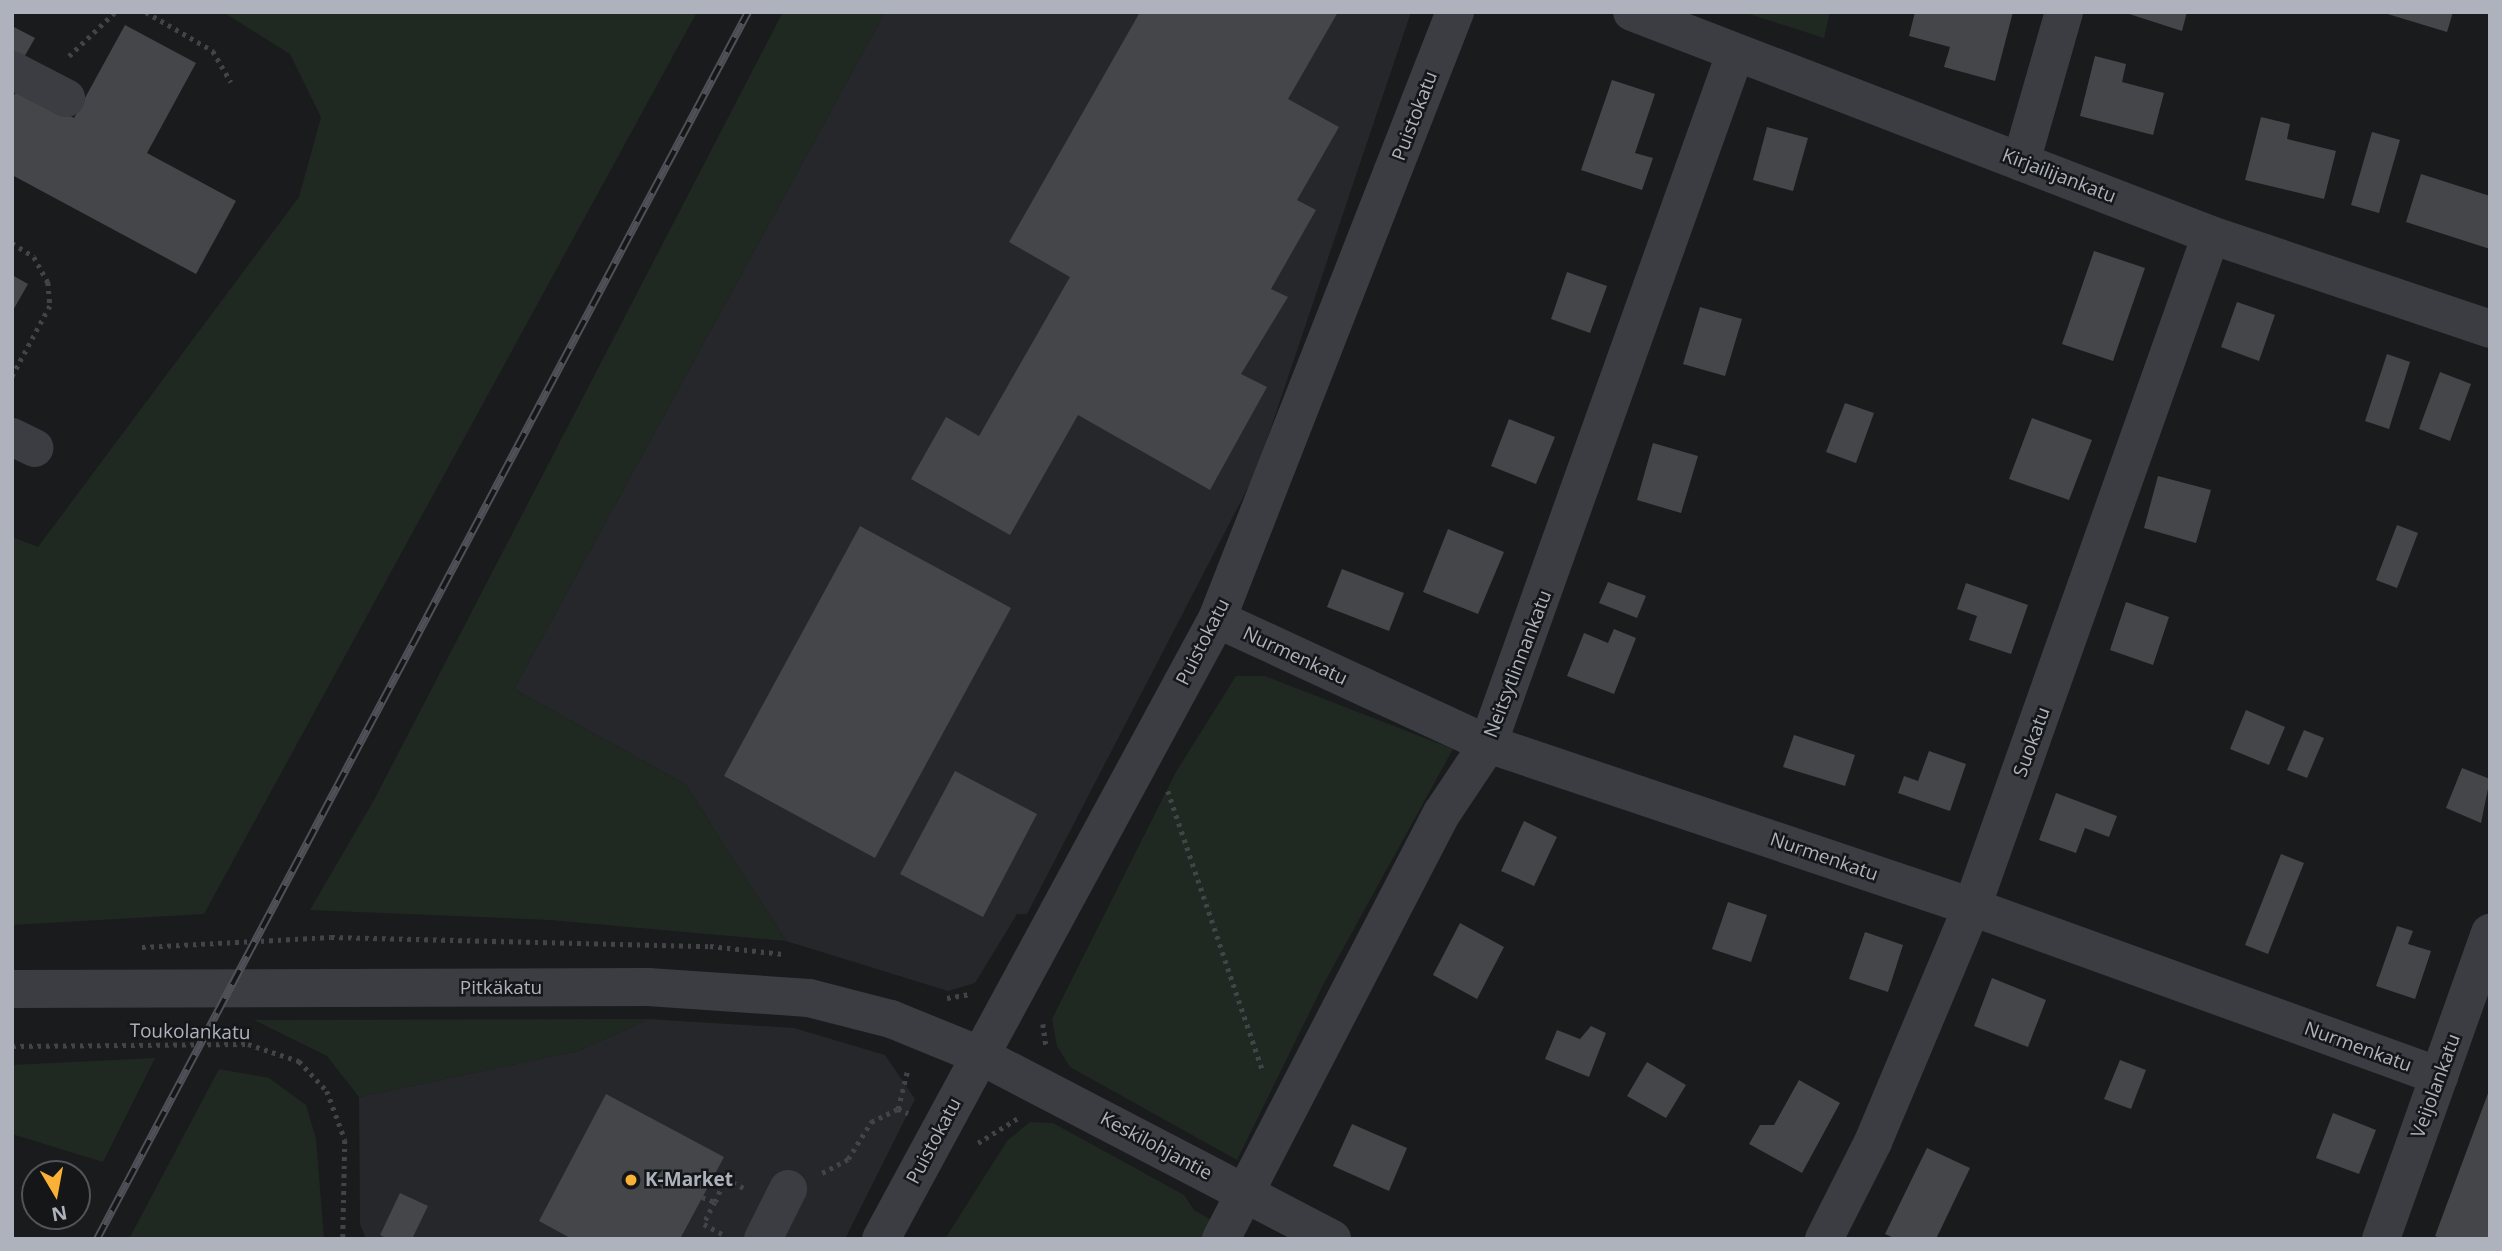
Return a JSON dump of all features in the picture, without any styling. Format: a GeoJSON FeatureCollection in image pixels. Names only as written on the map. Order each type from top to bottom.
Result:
{"type":"FeatureCollection","features":[{"type":"Feature","properties":{"kind":"street","name":"Puistokatu"},"geometry":{"type":"LineString","coordinates":[[881,1239],[1217,619],[1455,12]]}},
{"type":"Feature","properties":{"kind":"street","name":"Kirjailijankatu"},"geometry":{"type":"LineString","coordinates":[[1632,12],[1735,54],[2211,234],[2490,329]]}},
{"type":"Feature","properties":{"kind":"street"},"geometry":{"type":"LineString","coordinates":[[2021,162],[2064,12]]}},
{"type":"Feature","properties":{"kind":"street","name":"Neitsytlinnankatu"},"geometry":{"type":"LineString","coordinates":[[1221,1239],[1442,813],[1488,744],[1735,54]]}},
{"type":"Feature","properties":{"kind":"street"},"geometry":{"type":"LineString","coordinates":[[18,73],[66,98]]}},
{"type":"Feature","properties":{"kind":"street","name":"Suokatu"},"geometry":{"type":"LineString","coordinates":[[1824,1239],[1972,907],[2211,234]]}},
{"type":"Feature","properties":{"kind":"street","name":"Nurmenkatu"},"geometry":{"type":"LineString","coordinates":[[1217,619],[1488,744],[1972,907],[2439,1076]]}},
{"type":"Feature","properties":{"kind":"street","name":"Veijolankatu"},"geometry":{"type":"LineString","coordinates":[[2381,1239],[2490,933]]}},
{"type":"Feature","properties":{"kind":"street","name":"Pitkäkatu"},"geometry":{"type":"LineString","coordinates":[[12,989],[648,988],[809,998],[891,1019],[979,1055]]}},
{"type":"Feature","properties":{"kind":"street","name":"Keskilohjantie"},"geometry":{"type":"LineString","coordinates":[[979,1055],[1332,1239]]}},
{"type":"Feature","properties":{"kind":"street"},"geometry":{"type":"LineString","coordinates":[[763,1239],[788,1189]]}},
{"type":"Feature","properties":{"kind":"path"},"geometry":{"type":"LineString","coordinates":[[18,73],[57,65],[115,12]]}},
{"type":"Feature","properties":{"kind":"path"},"geometry":{"type":"LineString","coordinates":[[146,12],[214,51],[231,82]]}},
{"type":"Feature","properties":{"kind":"path"},"geometry":{"type":"LineString","coordinates":[[12,243],[39,266],[48,282],[50,306],[12,377]]}},
{"type":"Feature","properties":{"kind":"path"},"geometry":{"type":"LineString","coordinates":[[1165,781],[1280,1122]]}},
{"type":"Feature","properties":{"kind":"path","name":"Toukolankatu"},"geometry":{"type":"LineString","coordinates":[[12,1046],[248,1044],[299,1061],[327,1091],[345,1140],[343,1239]]}},
{"type":"Feature","properties":{"kind":"path"},"geometry":{"type":"LineString","coordinates":[[970,1156],[976,1144],[1019,1117],[1039,1086]]}},
{"type":"Feature","properties":{"kind":"path"},"geometry":{"type":"LineString","coordinates":[[702,1197],[715,1202],[704,1224],[731,1239]]}},
{"type":"Feature","properties":{"kind":"shaded area"},"geometry":{"type":"Polygon","coordinates":[[[223,12],[697,12],[204,914],[12,925],[12,537],[38,547],[299,197],[321,117],[290,54],[223,12]]]}},
{"type":"Feature","properties":{"kind":"shaded area"},"geometry":{"type":"Polygon","coordinates":[[[783,12],[885,12],[514,689],[685,784],[786,941],[550,920],[310,910],[374,800],[783,12]]]}},
{"type":"Feature","properties":{"kind":"shaded area"},"geometry":{"type":"Polygon","coordinates":[[[885,12],[1411,12],[1256,472],[1027,914],[1017,914],[975,983],[948,991],[786,941],[685,784],[514,689],[885,12]]]}},
{"type":"Feature","properties":{"kind":"shaded area"},"geometry":{"type":"Polygon","coordinates":[[[1743,12],[1830,12],[1824,38],[1743,12]]]}},
{"type":"Feature","properties":{"kind":"shaded area"},"geometry":{"type":"Polygon","coordinates":[[[1236,676],[1265,676],[1453,749],[1323,985],[1237,1160],[1070,1067],[1057,1046],[1052,1019],[1176,772],[1236,676]]]}},
{"type":"Feature","properties":{"kind":"shaded area"},"geometry":{"type":"Polygon","coordinates":[[[649,1019],[794,1028],[885,1055],[915,1099],[845,1239],[366,1239],[360,1224],[359,1097],[578,1051],[649,1019]]]}},
{"type":"Feature","properties":{"kind":"shaded area"},"geometry":{"type":"Polygon","coordinates":[[[649,1019],[578,1051],[359,1097],[327,1056],[254,1020],[649,1019]]]}},
{"type":"Feature","properties":{"kind":"shaded area"},"geometry":{"type":"Polygon","coordinates":[[[155,1058],[103,1162],[12,1134],[12,1065],[155,1058]]]}},
{"type":"Feature","properties":{"kind":"shaded area"},"geometry":{"type":"Polygon","coordinates":[[[219,1069],[269,1078],[306,1105],[316,1139],[324,1239],[129,1239],[219,1069]]]}},
{"type":"Feature","properties":{"kind":"shaded area"},"geometry":{"type":"Polygon","coordinates":[[[1030,1122],[1053,1123],[1184,1195],[1194,1210],[1218,1224],[1209,1239],[945,1239],[1007,1141],[1030,1122]]]}},
{"type":"Feature","properties":{"kind":"building"},"geometry":{"type":"Polygon","coordinates":[[[1140,12],[1338,12],[1288,99],[1339,127],[1297,200],[1316,210],[1271,289],[1288,297],[1241,374],[1267,387],[1210,490],[1078,415],[1010,535],[911,479],[946,417],[979,436],[1070,277],[1009,242],[1140,12]]]}},
{"type":"Feature","properties":{"kind":"building"},"geometry":{"type":"Polygon","coordinates":[[[1915,12],[2013,12],[1995,81],[1944,67],[1950,47],[1909,36],[1915,12]]]}},
{"type":"Feature","properties":{"kind":"building"},"geometry":{"type":"Polygon","coordinates":[[[2123,12],[2187,12],[2182,31],[2123,12]]]}},
{"type":"Feature","properties":{"kind":"building"},"geometry":{"type":"Polygon","coordinates":[[[2381,12],[2453,12],[2447,32],[2381,12]]]}},
{"type":"Feature","properties":{"kind":"building"},"geometry":{"type":"Polygon","coordinates":[[[125,25],[196,63],[147,153],[236,201],[196,274],[12,175],[12,99],[18,88],[74,118],[125,25]]]}},
{"type":"Feature","properties":{"kind":"building"},"geometry":{"type":"Polygon","coordinates":[[[12,26],[35,38],[23,59],[12,54],[12,26]]]}},
{"type":"Feature","properties":{"kind":"building"},"geometry":{"type":"Polygon","coordinates":[[[2095,56],[2126,64],[2122,82],[2164,93],[2153,135],[2080,116],[2095,56]]]}},
{"type":"Feature","properties":{"kind":"building"},"geometry":{"type":"Polygon","coordinates":[[[1612,80],[1655,94],[1635,153],[1653,158],[1642,190],[1581,170],[1612,80]]]}},
{"type":"Feature","properties":{"kind":"building"},"geometry":{"type":"Polygon","coordinates":[[[2261,117],[2290,124],[2287,139],[2336,151],[2324,199],[2245,180],[2261,117]]]}},
{"type":"Feature","properties":{"kind":"building"},"geometry":{"type":"Polygon","coordinates":[[[1767,127],[1808,138],[1793,191],[1753,180],[1767,127]]]}},
{"type":"Feature","properties":{"kind":"building"},"geometry":{"type":"Polygon","coordinates":[[[2372,132],[2400,140],[2379,213],[2351,205],[2372,132]]]}},
{"type":"Feature","properties":{"kind":"building"},"geometry":{"type":"Polygon","coordinates":[[[2421,174],[2490,196],[2490,249],[2406,222],[2421,174]]]}},
{"type":"Feature","properties":{"kind":"building"},"geometry":{"type":"Polygon","coordinates":[[[2094,251],[2145,268],[2113,361],[2062,344],[2094,251]]]}},
{"type":"Feature","properties":{"kind":"building"},"geometry":{"type":"Polygon","coordinates":[[[1567,272],[1607,286],[1590,333],[1551,319],[1567,272]]]}},
{"type":"Feature","properties":{"kind":"building"},"geometry":{"type":"Polygon","coordinates":[[[12,275],[28,284],[12,312],[12,275]]]}},
{"type":"Feature","properties":{"kind":"building"},"geometry":{"type":"Polygon","coordinates":[[[2237,302],[2275,315],[2259,361],[2221,347],[2237,302]]]}},
{"type":"Feature","properties":{"kind":"building"},"geometry":{"type":"Polygon","coordinates":[[[1700,307],[1742,319],[1725,376],[1683,364],[1700,307]]]}},
{"type":"Feature","properties":{"kind":"building"},"geometry":{"type":"Polygon","coordinates":[[[2387,354],[2410,362],[2389,429],[2365,421],[2387,354]]]}},
{"type":"Feature","properties":{"kind":"building"},"geometry":{"type":"Polygon","coordinates":[[[2440,372],[2471,384],[2450,441],[2419,429],[2440,372]]]}},
{"type":"Feature","properties":{"kind":"building"},"geometry":{"type":"Polygon","coordinates":[[[1845,403],[1874,413],[1856,463],[1826,452],[1845,403]]]}},
{"type":"Feature","properties":{"kind":"building"},"geometry":{"type":"Polygon","coordinates":[[[2032,418],[2092,440],[2069,500],[2009,479],[2032,418]]]}},
{"type":"Feature","properties":{"kind":"building"},"geometry":{"type":"Polygon","coordinates":[[[1509,419],[1555,437],[1536,484],[1491,466],[1509,419]]]}},
{"type":"Feature","properties":{"kind":"building"},"geometry":{"type":"Polygon","coordinates":[[[1653,443],[1698,456],[1681,513],[1637,500],[1653,443]]]}},
{"type":"Feature","properties":{"kind":"building"},"geometry":{"type":"Polygon","coordinates":[[[2158,476],[2211,490],[2196,543],[2144,528],[2158,476]]]}},
{"type":"Feature","properties":{"kind":"building"},"geometry":{"type":"Polygon","coordinates":[[[2397,525],[2418,533],[2397,588],[2376,580],[2397,525]]]}},
{"type":"Feature","properties":{"kind":"building"},"geometry":{"type":"Polygon","coordinates":[[[860,526],[1011,608],[875,858],[724,776],[860,526]]]}},
{"type":"Feature","properties":{"kind":"building"},"geometry":{"type":"Polygon","coordinates":[[[1448,529],[1504,552],[1478,614],[1423,592],[1448,529]]]}},
{"type":"Feature","properties":{"kind":"building"},"geometry":{"type":"Polygon","coordinates":[[[1342,569],[1404,593],[1389,631],[1327,607],[1342,569]]]}},
{"type":"Feature","properties":{"kind":"building"},"geometry":{"type":"Polygon","coordinates":[[[1608,582],[1646,596],[1637,618],[1599,603],[1608,582]]]}},
{"type":"Feature","properties":{"kind":"building"},"geometry":{"type":"Polygon","coordinates":[[[1966,583],[2028,605],[2011,654],[1969,640],[1977,616],[1957,609],[1966,583]]]}},
{"type":"Feature","properties":{"kind":"building"},"geometry":{"type":"Polygon","coordinates":[[[2126,602],[2169,617],[2153,665],[2110,650],[2126,602]]]}},
{"type":"Feature","properties":{"kind":"building"},"geometry":{"type":"Polygon","coordinates":[[[1614,629],[1636,638],[1614,694],[1567,676],[1584,633],[1608,643],[1614,629]]]}},
{"type":"Feature","properties":{"kind":"building"},"geometry":{"type":"Polygon","coordinates":[[[2246,710],[2285,727],[2269,765],[2230,749],[2246,710]]]}},
{"type":"Feature","properties":{"kind":"building"},"geometry":{"type":"Polygon","coordinates":[[[2304,730],[2324,738],[2307,778],[2287,770],[2304,730]]]}},
{"type":"Feature","properties":{"kind":"building"},"geometry":{"type":"Polygon","coordinates":[[[1794,735],[1855,755],[1845,786],[1783,767],[1794,735]]]}},
{"type":"Feature","properties":{"kind":"building"},"geometry":{"type":"Polygon","coordinates":[[[1929,751],[1966,764],[1950,811],[1898,793],[1904,776],[1918,781],[1929,751]]]}},
{"type":"Feature","properties":{"kind":"building"},"geometry":{"type":"Polygon","coordinates":[[[2462,768],[2490,779],[2481,823],[2446,808],[2462,768]]]}},
{"type":"Feature","properties":{"kind":"building"},"geometry":{"type":"Polygon","coordinates":[[[955,771],[1037,814],[983,917],[900,874],[955,771]]]}},
{"type":"Feature","properties":{"kind":"building"},"geometry":{"type":"Polygon","coordinates":[[[2056,793],[2117,816],[2109,837],[2085,828],[2076,853],[2039,840],[2056,793]]]}},
{"type":"Feature","properties":{"kind":"building"},"geometry":{"type":"Polygon","coordinates":[[[1524,821],[1557,837],[1534,886],[1501,871],[1524,821]]]}},
{"type":"Feature","properties":{"kind":"building"},"geometry":{"type":"Polygon","coordinates":[[[2281,854],[2304,863],[2268,954],[2245,945],[2281,854]]]}},
{"type":"Feature","properties":{"kind":"building"},"geometry":{"type":"Polygon","coordinates":[[[1728,902],[1767,915],[1751,962],[1712,949],[1728,902]]]}},
{"type":"Feature","properties":{"kind":"building"},"geometry":{"type":"Polygon","coordinates":[[[1460,923],[1504,947],[1477,999],[1433,975],[1460,923]]]}},
{"type":"Feature","properties":{"kind":"building"},"geometry":{"type":"Polygon","coordinates":[[[2397,926],[2413,931],[2408,944],[2431,951],[2415,999],[2376,986],[2397,926]]]}},
{"type":"Feature","properties":{"kind":"building"},"geometry":{"type":"Polygon","coordinates":[[[1865,932],[1903,945],[1888,992],[1849,979],[1865,932]]]}},
{"type":"Feature","properties":{"kind":"building"},"geometry":{"type":"Polygon","coordinates":[[[1992,978],[2046,1000],[2028,1047],[1974,1026],[1992,978]]]}},
{"type":"Feature","properties":{"kind":"building"},"geometry":{"type":"Polygon","coordinates":[[[1591,1026],[1606,1033],[1589,1077],[1545,1059],[1557,1030],[1580,1039],[1591,1026]]]}},
{"type":"Feature","properties":{"kind":"building"},"geometry":{"type":"Polygon","coordinates":[[[2120,1060],[2146,1070],[2131,1109],[2104,1099],[2120,1060]]]}},
{"type":"Feature","properties":{"kind":"building"},"geometry":{"type":"Polygon","coordinates":[[[1647,1062],[1686,1085],[1666,1118],[1627,1096],[1647,1062]]]}},
{"type":"Feature","properties":{"kind":"building"},"geometry":{"type":"Polygon","coordinates":[[[1799,1080],[1840,1103],[1802,1173],[1749,1144],[1760,1125],[1774,1125],[1799,1080]]]}},
{"type":"Feature","properties":{"kind":"building"},"geometry":{"type":"Polygon","coordinates":[[[2490,1088],[2490,1239],[2444,1239],[2435,1236],[2490,1088]]]}},
{"type":"Feature","properties":{"kind":"building"},"geometry":{"type":"Polygon","coordinates":[[[606,1094],[724,1157],[680,1239],[572,1239],[539,1221],[606,1094]]]}},
{"type":"Feature","properties":{"kind":"building"},"geometry":{"type":"Polygon","coordinates":[[[2333,1113],[2376,1130],[2359,1174],[2316,1158],[2333,1113]]]}},
{"type":"Feature","properties":{"kind":"building"},"geometry":{"type":"Polygon","coordinates":[[[1352,1124],[1407,1148],[1389,1191],[1333,1166],[1352,1124]]]}},
{"type":"Feature","properties":{"kind":"building"},"geometry":{"type":"Polygon","coordinates":[[[1927,1148],[1970,1168],[1936,1239],[1896,1239],[1885,1234],[1927,1148]]]}},
{"type":"Feature","properties":{"kind":"building"},"geometry":{"type":"Polygon","coordinates":[[[400,1193],[428,1206],[412,1239],[388,1239],[380,1235],[400,1193]]]}},
{"type":"Feature","properties":{"kind":"railway"},"geometry":{"type":"LineString","coordinates":[[97,1239],[748,12]]}},
{"type":"Feature","properties":{"kind":"place","name":"K-Market"},"geometry":{"type":"Point","coordinates":[631,1180]}}]}
